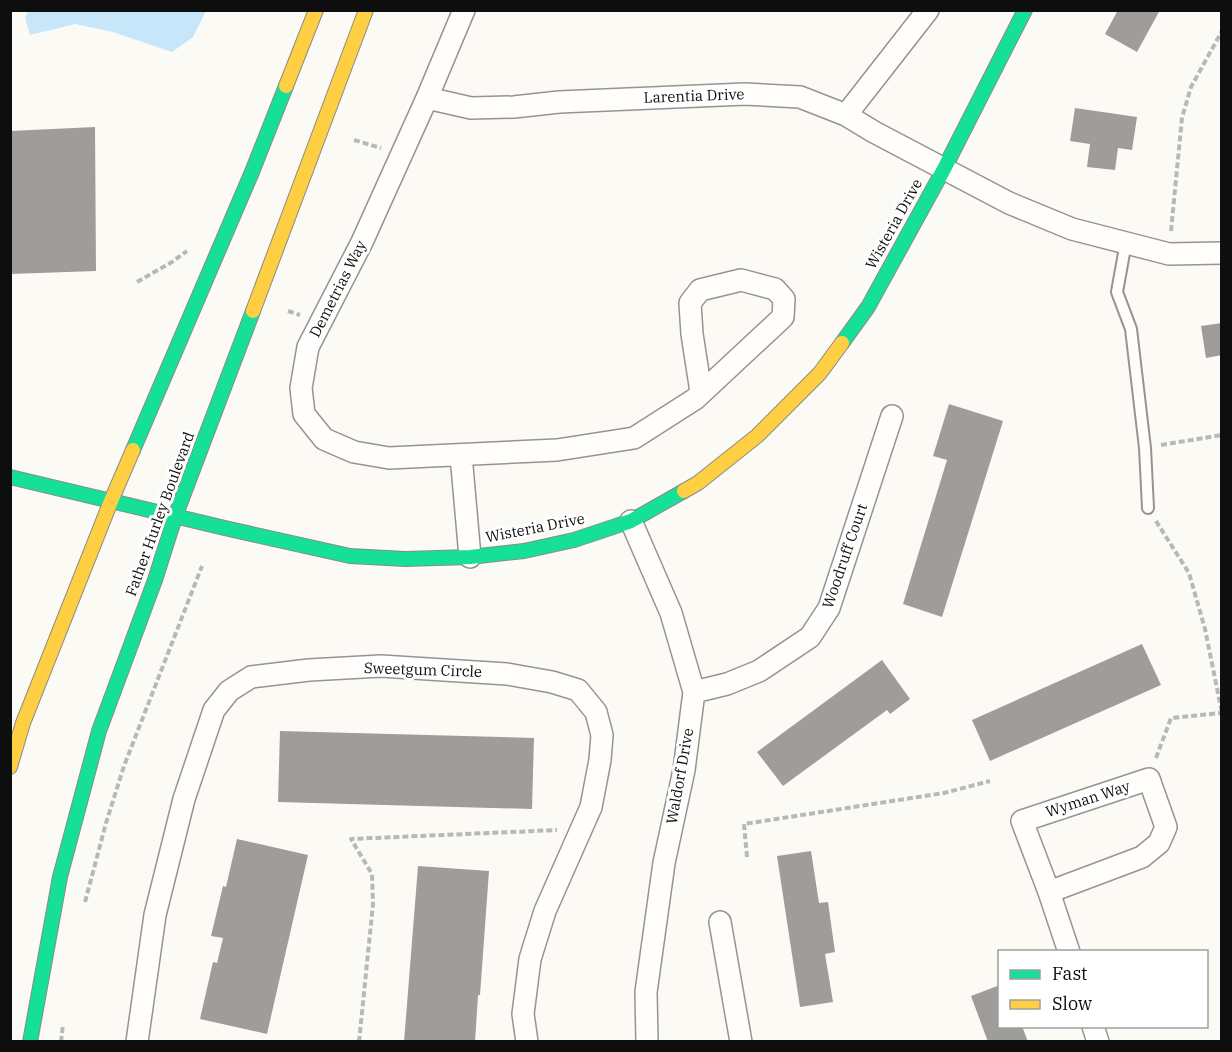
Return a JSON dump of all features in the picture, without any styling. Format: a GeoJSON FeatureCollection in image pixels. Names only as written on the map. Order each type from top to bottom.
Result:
{"type":"FeatureCollection","features":[{"type":"Feature","properties":{"kind":"main road"},"geometry":{"type":"LineString","coordinates":[[10,767],[13,746],[111,501],[252,172],[316,10]]}},
{"type":"Feature","properties":{"kind":"main road","name":"Father Hurley Boulevard"},"geometry":{"type":"LineString","coordinates":[[30,1041],[60,877],[99,731],[155,580],[175,517],[366,10]]}},
{"type":"Feature","properties":{"kind":"main road","name":"Wisteria Drive"},"geometry":{"type":"LineString","coordinates":[[10,477],[350,556],[405,559],[470,557],[524,551],[574,540],[631,521],[698,483],[758,436],[820,373],[868,307],[944,169],[1025,10]]}},
{"type":"Feature","properties":{"kind":"street","name":"Demetrias Way"},"geometry":{"type":"LineString","coordinates":[[464,10],[362,242],[308,347],[301,388],[304,414],[324,439],[354,452],[389,458],[556,450],[633,438],[694,399],[783,317],[784,299],[774,289],[741,280],[700,290],[690,303],[692,334],[701,392]]}},
{"type":"Feature","properties":{"kind":"street"},"geometry":{"type":"LineString","coordinates":[[846,115],[928,10]]}},
{"type":"Feature","properties":{"kind":"street","name":"Larentia Drive"},"geometry":{"type":"LineString","coordinates":[[427,98],[471,108],[745,94],[800,97],[846,115],[1009,203],[1072,230],[1169,254],[1221,253]]}},
{"type":"Feature","properties":{"kind":"street","name":"Woodruff Court"},"geometry":{"type":"LineString","coordinates":[[694,692],[728,684],[759,671],[810,637],[829,608],[892,416]]}},
{"type":"Feature","properties":{"kind":"street"},"geometry":{"type":"LineString","coordinates":[[461,455],[470,557]]}},
{"type":"Feature","properties":{"kind":"street","name":"Waldorf Drive"},"geometry":{"type":"LineString","coordinates":[[631,521],[671,614],[694,692],[684,770],[664,863],[646,992],[647,1041]]}},
{"type":"Feature","properties":{"kind":"street","name":"Sweetgum Circle"},"geometry":{"type":"LineString","coordinates":[[137,1041],[155,915],[184,800],[214,710],[229,691],[251,677],[309,670],[381,666],[507,674],[552,682],[578,690],[596,712],[602,735],[591,807],[544,911],[530,959],[523,1014],[527,1041]]}},
{"type":"Feature","properties":{"kind":"street","name":"Wyman Way"},"geometry":{"type":"LineString","coordinates":[[1049,892],[1142,857],[1159,843],[1166,827],[1149,779],[1022,821],[1069,950]]}},
{"type":"Feature","properties":{"kind":"street"},"geometry":{"type":"LineString","coordinates":[[720,922],[741,1041]]}},
{"type":"Feature","properties":{"kind":"lane"},"geometry":{"type":"LineString","coordinates":[[1126,242],[1117,292],[1131,329],[1145,448],[1148,508]]}},
{"type":"Feature","properties":{"kind":"path"},"geometry":{"type":"LineString","coordinates":[[1169,254],[1182,118],[1191,87],[1221,31]]}},
{"type":"Feature","properties":{"kind":"path"},"geometry":{"type":"LineString","coordinates":[[136,282],[188,251]]}},
{"type":"Feature","properties":{"kind":"path"},"geometry":{"type":"LineString","coordinates":[[1145,448],[1221,435]]}},
{"type":"Feature","properties":{"kind":"path"},"geometry":{"type":"LineString","coordinates":[[1148,508],[1189,573],[1205,629],[1221,713],[1171,718],[1149,779]]}},
{"type":"Feature","properties":{"kind":"path"},"geometry":{"type":"LineString","coordinates":[[83,912],[106,823],[124,766],[202,566]]}},
{"type":"Feature","properties":{"kind":"path"},"geometry":{"type":"LineString","coordinates":[[747,857],[744,824],[944,793],[990,781]]}},
{"type":"Feature","properties":{"kind":"path"},"geometry":{"type":"LineString","coordinates":[[359,1041],[373,904],[372,874],[351,839],[581,829]]}},
{"type":"Feature","properties":{"kind":"path"},"geometry":{"type":"LineString","coordinates":[[61,1041],[64,1019]]}},
{"type":"Feature","properties":{"kind":"water"},"geometry":{"type":"Polygon","coordinates":[[[28,10],[206,11],[193,37],[172,52],[113,32],[75,24],[30,35],[25,18],[28,10]]]}},
{"type":"Feature","properties":{"kind":"building"},"geometry":{"type":"Polygon","coordinates":[[[1118,10],[1160,10],[1137,52],[1105,34],[1118,10]]]}},
{"type":"Feature","properties":{"kind":"building"},"geometry":{"type":"Polygon","coordinates":[[[1075,108],[1137,117],[1132,150],[1118,148],[1115,170],[1087,167],[1090,144],[1070,141],[1075,108]]]}},
{"type":"Feature","properties":{"kind":"building"},"geometry":{"type":"Polygon","coordinates":[[[95,127],[96,271],[10,274],[10,131],[95,127]]]}},
{"type":"Feature","properties":{"kind":"building"},"geometry":{"type":"Polygon","coordinates":[[[1222,323],[1222,355],[1206,358],[1201,326],[1222,323]]]}},
{"type":"Feature","properties":{"kind":"building"},"geometry":{"type":"Polygon","coordinates":[[[949,404],[1003,421],[942,617],[903,604],[947,460],[933,456],[949,404]]]}},
{"type":"Feature","properties":{"kind":"building"},"geometry":{"type":"Polygon","coordinates":[[[1142,644],[1161,685],[990,761],[972,720],[1142,644]]]}},
{"type":"Feature","properties":{"kind":"building"},"geometry":{"type":"Polygon","coordinates":[[[882,660],[910,699],[890,714],[887,710],[783,786],[757,752],[882,660]]]}},
{"type":"Feature","properties":{"kind":"building"},"geometry":{"type":"Polygon","coordinates":[[[280,731],[534,738],[532,809],[278,802],[280,731]]]}},
{"type":"Feature","properties":{"kind":"building"},"geometry":{"type":"Polygon","coordinates":[[[237,839],[308,855],[267,1034],[200,1019],[213,962],[217,963],[223,938],[211,936],[223,886],[226,887],[237,839]]]}},
{"type":"Feature","properties":{"kind":"building"},"geometry":{"type":"Polygon","coordinates":[[[811,851],[819,903],[828,902],[835,952],[825,954],[833,1002],[800,1007],[777,856],[811,851]]]}},
{"type":"Feature","properties":{"kind":"building"},"geometry":{"type":"Polygon","coordinates":[[[418,866],[489,871],[475,1042],[404,1042],[418,866]]]}},
{"type":"Feature","properties":{"kind":"building"},"geometry":{"type":"Polygon","coordinates":[[[998,986],[998,1028],[1023,1028],[1028,1042],[988,1042],[971,996],[998,986]]]}},
{"type":"Feature","properties":{"kind":"traffic: fast"},"geometry":{"type":"LineString","coordinates":[[842,343],[868,307],[944,169],[1025,10]]}},
{"type":"Feature","properties":{"kind":"traffic: fast"},"geometry":{"type":"LineString","coordinates":[[133,450],[252,172],[286,86]]}},
{"type":"Feature","properties":{"kind":"traffic: fast"},"geometry":{"type":"LineString","coordinates":[[30,1042],[60,877],[99,731],[155,580],[175,517],[253,311]]}},
{"type":"Feature","properties":{"kind":"traffic: fast"},"geometry":{"type":"LineString","coordinates":[[10,477],[350,556],[405,559],[470,557],[524,551],[574,540],[631,521],[684,491]]}},
{"type":"Feature","properties":{"kind":"traffic: slow"},"geometry":{"type":"LineString","coordinates":[[286,86],[316,10]]}},
{"type":"Feature","properties":{"kind":"traffic: slow"},"geometry":{"type":"LineString","coordinates":[[253,311],[366,10]]}},
{"type":"Feature","properties":{"kind":"traffic: slow"},"geometry":{"type":"LineString","coordinates":[[684,491],[698,483],[757,436],[820,373],[842,343]]}},
{"type":"Feature","properties":{"kind":"traffic: slow"},"geometry":{"type":"LineString","coordinates":[[10,767],[23,723],[133,450]]}}]}
